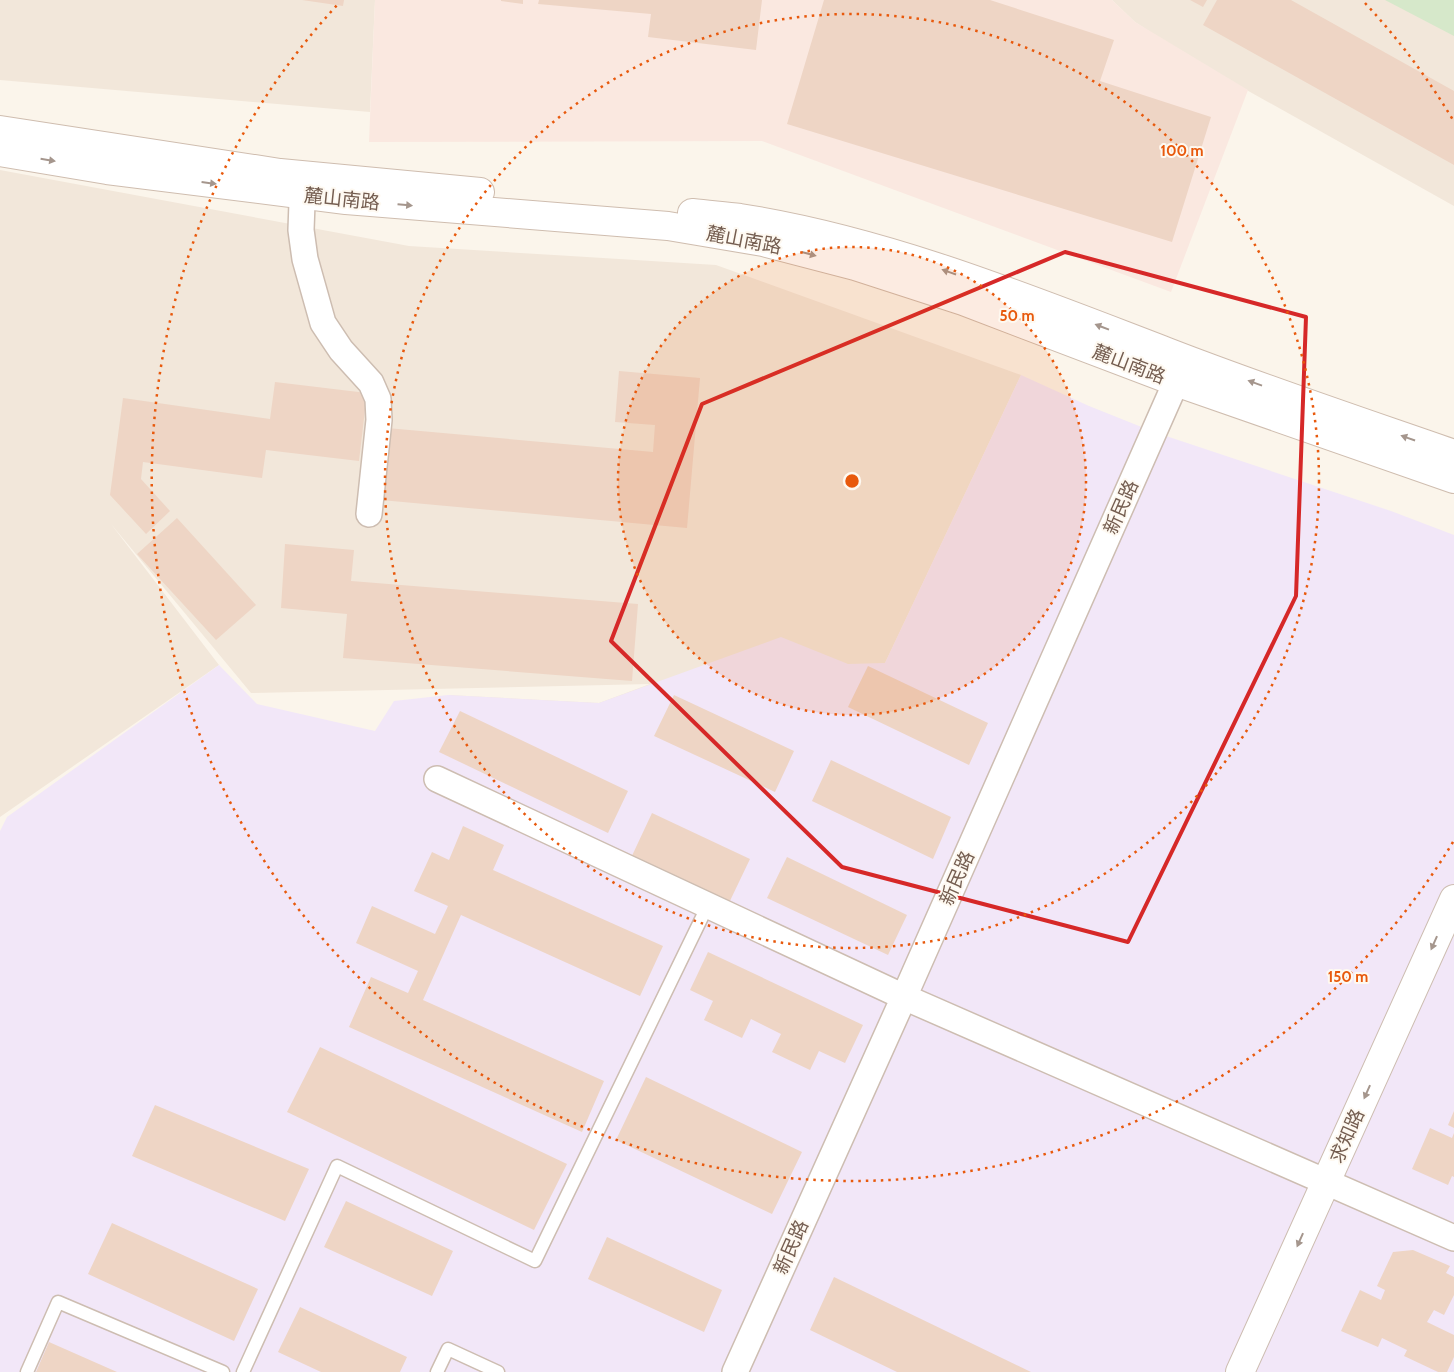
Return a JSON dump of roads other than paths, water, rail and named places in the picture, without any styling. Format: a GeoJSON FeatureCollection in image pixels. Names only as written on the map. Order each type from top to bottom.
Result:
{"type":"FeatureCollection","features":[{"type":"Feature","properties":{"kind":"main road","name":"麓山南路"},"geometry":{"type":"LineString","coordinates":[[0,130],[302,185],[346,200],[668,226],[762,242],[855,266],[963,301],[1176,382],[1453,473]]}},
{"type":"Feature","properties":{"kind":"main road","name":"麓山南路"},"geometry":{"type":"LineString","coordinates":[[0,152],[107,170],[740,218],[834,238],[932,266],[1195,362],[1453,473]]}},
{"type":"Feature","properties":{"kind":"main road","name":"求知路"},"geometry":{"type":"LineString","coordinates":[[1259,1372],[1334,1186],[1454,899]]}},
{"type":"Feature","properties":{"kind":"main road","name":"求知路"},"geometry":{"type":"LineString","coordinates":[[1240,1372],[1454,944]]}},
{"type":"Feature","properties":{"kind":"street"},"geometry":{"type":"LineString","coordinates":[[302,185],[300,230],[313,289],[324,323],[341,350],[371,383],[378,399],[379,420],[369,514]]}},
{"type":"Feature","properties":{"kind":"street","name":"新民路"},"geometry":{"type":"LineString","coordinates":[[735,1372],[904,998],[1176,382]]}},
{"type":"Feature","properties":{"kind":"street"},"geometry":{"type":"LineString","coordinates":[[437,779],[904,998],[1454,1238]]}},
{"type":"Feature","properties":{"kind":"lane"},"geometry":{"type":"LineString","coordinates":[[243,1372],[337,1166],[535,1261],[707,907]]}},
{"type":"Feature","properties":{"kind":"lane"},"geometry":{"type":"LineString","coordinates":[[27,1372],[58,1302],[223,1372]]}},
{"type":"Feature","properties":{"kind":"lane"},"geometry":{"type":"LineString","coordinates":[[437,1372],[448,1349],[498,1372]]}}]}
